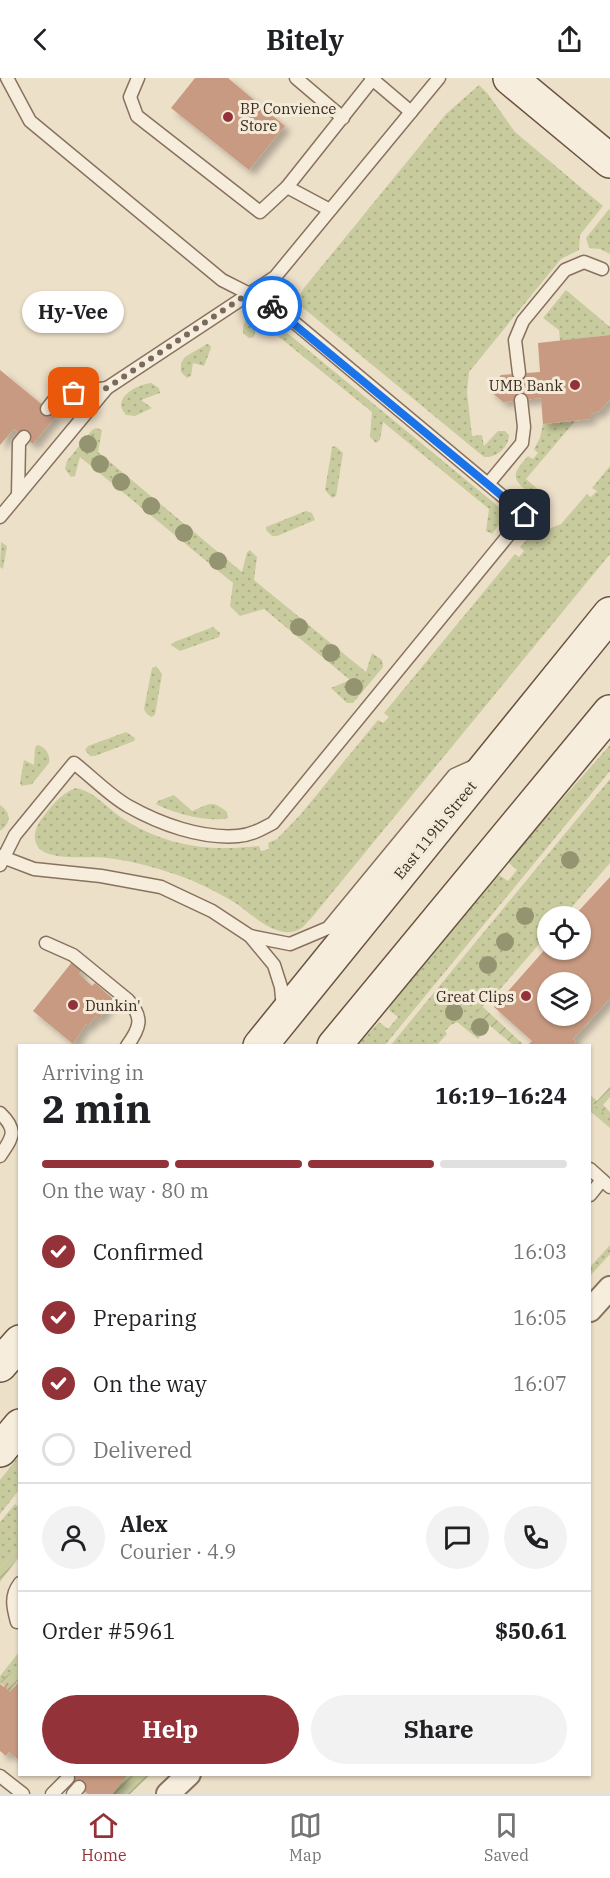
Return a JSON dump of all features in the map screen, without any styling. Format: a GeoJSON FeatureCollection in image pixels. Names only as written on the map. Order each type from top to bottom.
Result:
{"type":"FeatureCollection","features":[{"type":"Feature","properties":{"kind":"main road"},"geometry":{"type":"LineString","coordinates":[[510,78],[610,161]]}},
{"type":"Feature","properties":{"kind":"main road","name":"East 119th Street"},"geometry":{"type":"LineString","coordinates":[[262,1044],[610,614]]}},
{"type":"Feature","properties":{"kind":"main road"},"geometry":{"type":"LineString","coordinates":[[336,1044],[610,712]]}},
{"type":"Feature","properties":{"kind":"main road"},"geometry":{"type":"LineString","coordinates":[[0,1365],[18,1344]]}},
{"type":"Feature","properties":{"kind":"main road"},"geometry":{"type":"LineString","coordinates":[[0,1450],[18,1428]]}},
{"type":"Feature","properties":{"kind":"street"},"geometry":{"type":"LineString","coordinates":[[591,1310],[610,1288]]}},
{"type":"Feature","properties":{"kind":"street"},"geometry":{"type":"LineString","coordinates":[[168,1794],[187,1776]]}},
{"type":"Feature","properties":{"kind":"lane"},"geometry":{"type":"LineString","coordinates":[[7,78],[30,121],[222,280],[277,308],[525,515],[273,823],[257,832],[238,836],[201,834],[162,822],[127,805],[74,763],[15,835],[1,859],[34,868],[101,876],[161,887],[213,910],[250,936],[274,965],[281,987],[284,1016]]}},
{"type":"Feature","properties":{"kind":"lane"},"geometry":{"type":"LineString","coordinates":[[138,78],[130,97],[137,116],[260,212],[287,187],[343,118],[371,79],[411,112]]}},
{"type":"Feature","properties":{"kind":"lane"},"geometry":{"type":"LineString","coordinates":[[296,78],[343,118]]}},
{"type":"Feature","properties":{"kind":"lane"},"geometry":{"type":"LineString","coordinates":[[0,517],[107,388],[275,277],[439,78]]}},
{"type":"Feature","properties":{"kind":"lane"},"geometry":{"type":"LineString","coordinates":[[287,187],[330,210]]}},
{"type":"Feature","properties":{"kind":"lane"},"geometry":{"type":"LineString","coordinates":[[519,373],[515,340],[523,321],[565,270],[584,262],[602,269]]}},
{"type":"Feature","properties":{"kind":"lane"},"geometry":{"type":"LineString","coordinates":[[47,409],[58,396],[107,388]]}},
{"type":"Feature","properties":{"kind":"lane"},"geometry":{"type":"LineString","coordinates":[[488,484],[522,443],[524,428],[521,400]]}},
{"type":"Feature","properties":{"kind":"lane"},"geometry":{"type":"LineString","coordinates":[[18,495],[19,443],[24,437]]}},
{"type":"Feature","properties":{"kind":"lane"},"geometry":{"type":"LineString","coordinates":[[250,936],[290,944],[328,928],[454,775],[493,759]]}},
{"type":"Feature","properties":{"kind":"lane"},"geometry":{"type":"LineString","coordinates":[[46,943],[73,956],[136,1009],[139,1027],[128,1044]]}},
{"type":"Feature","properties":{"kind":"lane"},"geometry":{"type":"LineString","coordinates":[[0,1113],[10,1122],[12,1133],[11,1140],[0,1156]]}},
{"type":"Feature","properties":{"kind":"lane"},"geometry":{"type":"LineString","coordinates":[[591,1170],[606,1183],[591,1194]]}},
{"type":"Feature","properties":{"kind":"lane"},"geometry":{"type":"LineString","coordinates":[[17,1622],[12,1601],[18,1586]]}},
{"type":"Feature","properties":{"kind":"lane"},"geometry":{"type":"LineString","coordinates":[[0,1776],[23,1794]]}},
{"type":"Feature","properties":{"kind":"lane"},"geometry":{"type":"LineString","coordinates":[[52,1794],[68,1778]]}},
{"type":"Feature","properties":{"kind":"green space"},"geometry":{"type":"Polygon","coordinates":[[[479,85],[515,132],[603,206],[580,235],[579,250],[561,259],[469,372],[467,392],[472,436],[482,435],[484,446],[498,431],[505,431],[509,435],[501,451],[489,457],[484,457],[296,302],[304,288],[446,114],[479,85]]]}},
{"type":"Feature","properties":{"kind":"green space"},"geometry":{"type":"Polygon","coordinates":[[[609,209],[610,254],[600,249],[589,248],[586,238],[609,209]]]}},
{"type":"Feature","properties":{"kind":"green space"},"geometry":{"type":"Polygon","coordinates":[[[566,290],[610,327],[610,335],[560,341],[559,330],[543,318],[566,290]]]}},
{"type":"Feature","properties":{"kind":"green space"},"geometry":{"type":"Polygon","coordinates":[[[252,315],[264,315],[269,318],[499,507],[502,518],[492,534],[486,531],[489,509],[383,422],[380,440],[376,443],[370,437],[372,412],[258,320],[254,337],[249,338],[243,333],[244,322],[252,315]]]}},
{"type":"Feature","properties":{"kind":"green space"},"geometry":{"type":"Polygon","coordinates":[[[207,344],[211,348],[204,366],[193,363],[191,376],[187,378],[181,372],[181,363],[185,357],[207,344]]]}},
{"type":"Feature","properties":{"kind":"green space"},"geometry":{"type":"Polygon","coordinates":[[[151,383],[159,388],[160,393],[141,400],[152,408],[135,416],[126,415],[121,404],[123,398],[132,390],[151,383]]]}},
{"type":"Feature","properties":{"kind":"green space"},"geometry":{"type":"Polygon","coordinates":[[[575,421],[526,479],[546,496],[544,501],[537,499],[518,482],[517,470],[528,456],[533,459],[538,453],[534,449],[540,438],[543,424],[575,421]]]}},
{"type":"Feature","properties":{"kind":"green space"},"geometry":{"type":"Polygon","coordinates":[[[96,428],[102,430],[98,452],[242,572],[247,552],[250,550],[257,557],[254,580],[366,672],[372,653],[382,660],[383,667],[353,703],[347,703],[331,688],[350,680],[264,609],[240,616],[230,606],[233,583],[80,457],[75,476],[71,477],[65,469],[67,461],[96,428]]]}},
{"type":"Feature","properties":{"kind":"green space"},"geometry":{"type":"Polygon","coordinates":[[[335,446],[343,453],[336,496],[332,498],[325,490],[332,447],[335,446]]]}},
{"type":"Feature","properties":{"kind":"green space"},"geometry":{"type":"Polygon","coordinates":[[[610,466],[610,554],[302,928],[291,932],[281,932],[263,924],[217,892],[160,869],[118,859],[58,856],[44,852],[37,846],[35,834],[40,821],[60,797],[76,788],[95,796],[122,818],[138,827],[171,841],[205,847],[259,846],[261,851],[269,849],[268,843],[277,839],[301,814],[378,720],[383,723],[389,717],[384,713],[515,554],[519,557],[524,551],[520,547],[530,536],[561,524],[587,494],[591,497],[597,491],[592,488],[610,466]]]}},
{"type":"Feature","properties":{"kind":"green space"},"geometry":{"type":"Polygon","coordinates":[[[306,511],[312,513],[315,520],[277,536],[272,536],[266,530],[266,527],[306,511]]]}},
{"type":"Feature","properties":{"kind":"green space"},"geometry":{"type":"Polygon","coordinates":[[[1,542],[7,546],[3,569],[0,567],[1,542]]]}},
{"type":"Feature","properties":{"kind":"green space"},"geometry":{"type":"Polygon","coordinates":[[[213,627],[220,633],[219,637],[180,651],[171,645],[174,642],[213,627]]]}},
{"type":"Feature","properties":{"kind":"green space"},"geometry":{"type":"Polygon","coordinates":[[[156,666],[162,674],[155,715],[151,717],[144,709],[152,668],[156,666]]]}},
{"type":"Feature","properties":{"kind":"green space"},"geometry":{"type":"Polygon","coordinates":[[[126,732],[135,738],[134,741],[95,756],[90,756],[85,750],[88,746],[126,732]]]}},
{"type":"Feature","properties":{"kind":"green space"},"geometry":{"type":"Polygon","coordinates":[[[37,745],[47,751],[49,763],[32,784],[21,786],[24,760],[34,765],[37,745]]]}},
{"type":"Feature","properties":{"kind":"green space"},"geometry":{"type":"Polygon","coordinates":[[[610,745],[610,771],[386,1044],[359,1044],[379,1022],[388,1029],[398,1017],[389,1010],[391,1003],[488,885],[499,875],[508,881],[517,870],[508,862],[610,745]]]}},
{"type":"Feature","properties":{"kind":"green space"},"geometry":{"type":"Polygon","coordinates":[[[610,779],[610,863],[573,906],[537,906],[537,947],[482,1007],[482,1019],[489,1025],[478,1039],[457,1022],[445,1031],[447,1034],[438,1044],[392,1044],[610,779]]]}},
{"type":"Feature","properties":{"kind":"green space"},"geometry":{"type":"Polygon","coordinates":[[[174,795],[192,811],[214,804],[227,812],[228,818],[211,819],[191,816],[156,804],[174,795]]]}},
{"type":"Feature","properties":{"kind":"green space"},"geometry":{"type":"Polygon","coordinates":[[[0,805],[9,818],[0,831],[0,805]]]}},
{"type":"Feature","properties":{"kind":"green space"},"geometry":{"type":"Polygon","coordinates":[[[483,1007],[523,1044],[512,1044],[482,1019],[477,1010],[483,1007]]]}},
{"type":"Feature","properties":{"kind":"green space"},"geometry":{"type":"Polygon","coordinates":[[[610,1087],[610,1097],[603,1105],[610,1112],[610,1119],[591,1101],[591,1096],[597,1101],[610,1087]]]}},
{"type":"Feature","properties":{"kind":"green space"},"geometry":{"type":"Polygon","coordinates":[[[591,1101],[610,1119],[610,1128],[591,1112],[591,1101]]]}},
{"type":"Feature","properties":{"kind":"green space"},"geometry":{"type":"Polygon","coordinates":[[[610,1245],[610,1254],[591,1275],[591,1266],[610,1245]]]}},
{"type":"Feature","properties":{"kind":"green space"},"geometry":{"type":"Polygon","coordinates":[[[18,1457],[18,1491],[0,1514],[0,1480],[18,1457]]]}},
{"type":"Feature","properties":{"kind":"green space"},"geometry":{"type":"Polygon","coordinates":[[[15,1504],[18,1506],[18,1549],[0,1568],[0,1522],[15,1504]]]}},
{"type":"Feature","properties":{"kind":"green space"},"geometry":{"type":"Polygon","coordinates":[[[18,1549],[18,1558],[0,1582],[0,1568],[18,1549]]]}},
{"type":"Feature","properties":{"kind":"green space"},"geometry":{"type":"Polygon","coordinates":[[[18,1653],[18,1668],[0,1683],[0,1676],[18,1653]]]}},
{"type":"Feature","properties":{"kind":"green space"},"geometry":{"type":"Polygon","coordinates":[[[18,1668],[18,1681],[10,1692],[6,1688],[9,1684],[7,1682],[4,1686],[0,1683],[18,1668]]]}},
{"type":"Feature","properties":{"kind":"green space"},"geometry":{"type":"Polygon","coordinates":[[[125,1776],[149,1776],[130,1794],[110,1794],[125,1776]]]}},
{"type":"Feature","properties":{"kind":"building","name":"BP Convience Store"},"geometry":{"type":"Polygon","coordinates":[[[195,78],[228,78],[285,126],[249,170],[171,108],[195,78]]]}},
{"type":"Feature","properties":{"kind":"building","name":"UMB Bank"},"geometry":{"type":"Polygon","coordinates":[[[610,335],[610,399],[600,411],[590,414],[590,419],[543,424],[541,398],[503,402],[489,390],[501,375],[540,372],[538,343],[610,335]]]}},
{"type":"Feature","properties":{"kind":"building"},"geometry":{"type":"Polygon","coordinates":[[[0,370],[56,416],[33,444],[14,429],[0,445],[0,370]]]}},
{"type":"Feature","properties":{"kind":"building"},"geometry":{"type":"Polygon","coordinates":[[[610,877],[610,998],[591,1019],[591,972],[537,972],[537,1026],[585,1026],[573,1039],[576,1041],[574,1044],[529,1044],[532,1041],[494,1007],[537,958],[591,960],[591,906],[583,906],[610,877]]]}},
{"type":"Feature","properties":{"kind":"building","name":"Dunkin'"},"geometry":{"type":"Polygon","coordinates":[[[72,962],[82,970],[79,974],[92,986],[95,983],[113,999],[99,1019],[96,1016],[88,1026],[86,1024],[73,1044],[33,1011],[72,962]]]}},
{"type":"Feature","properties":{"kind":"building"},"geometry":{"type":"Polygon","coordinates":[[[7,1682],[9,1684],[6,1688],[10,1692],[18,1682],[18,1759],[9,1752],[6,1756],[0,1751],[0,1684],[4,1687],[7,1682]]]}},
{"type":"Feature","properties":{"kind":"building"},"geometry":{"type":"Polygon","coordinates":[[[66,1776],[126,1776],[112,1794],[88,1794],[66,1776]]]}},
{"type":"Feature","properties":{"kind":"way so far"},"geometry":{"type":"LineString","coordinates":[[74,393],[107,388],[249,293],[272,306]]}},
{"type":"Feature","properties":{"kind":"place","name":"BP Convience Store"},"geometry":{"type":"Point","coordinates":[228,117]}},
{"type":"Feature","properties":{"kind":"place","name":"UMB Bank"},"geometry":{"type":"Point","coordinates":[575,385]}},
{"type":"Feature","properties":{"kind":"place","name":"Hy-Vee"},"geometry":{"type":"Point","coordinates":[74,393]}},
{"type":"Feature","properties":{"kind":"place","name":"Great Clips"},"geometry":{"type":"Point","coordinates":[526,996]}},
{"type":"Feature","properties":{"kind":"place","name":"Dunkin'"},"geometry":{"type":"Point","coordinates":[73,1005]}},
{"type":"Feature","properties":{"kind":"route"},"geometry":{"type":"LineString","coordinates":[[272,306],[525,515]]}}]}
